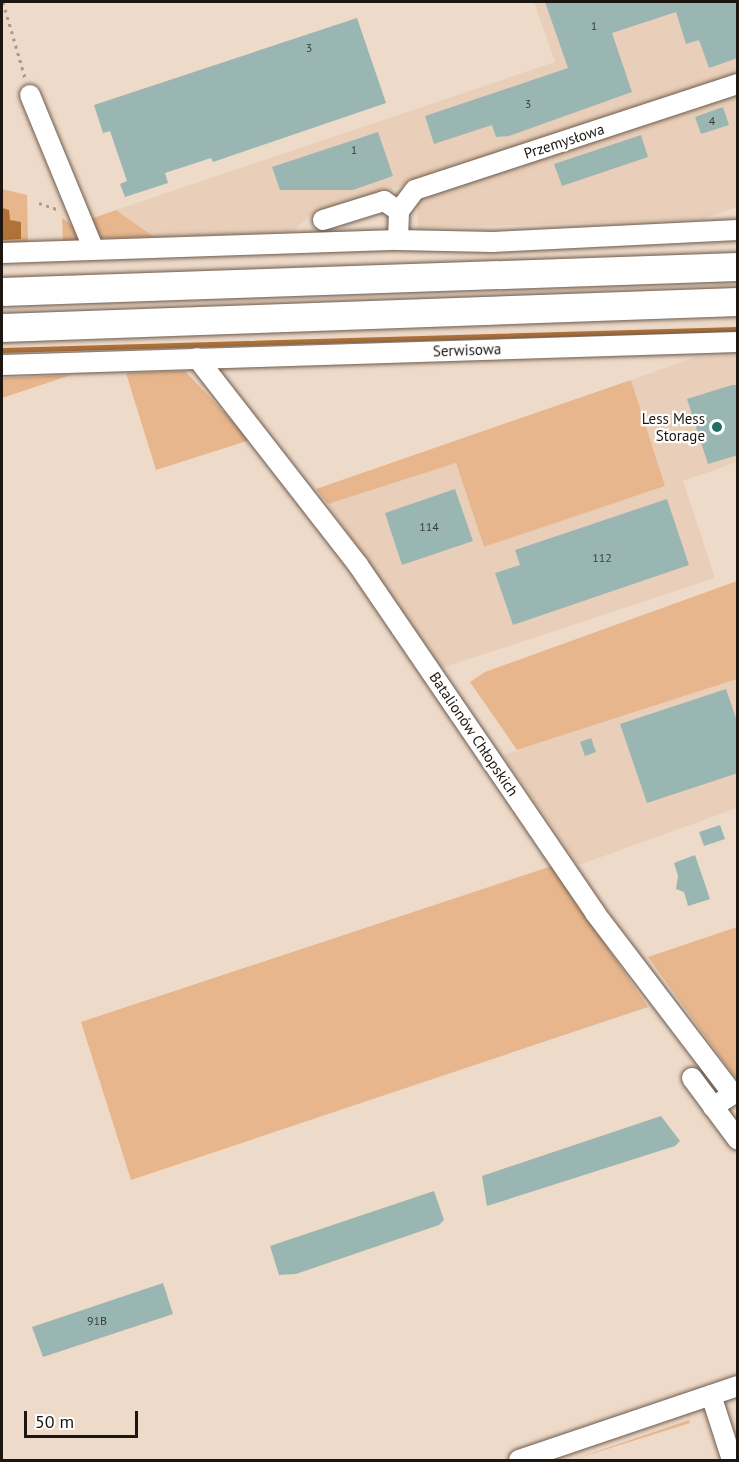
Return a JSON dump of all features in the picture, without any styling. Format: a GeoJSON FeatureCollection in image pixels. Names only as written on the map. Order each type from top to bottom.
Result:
{"type":"FeatureCollection","features":[{"type":"Feature","properties":{"kind":"highway"},"geometry":{"type":"LineString","coordinates":[[2,292],[738,267]]}},
{"type":"Feature","properties":{"kind":"highway"},"geometry":{"type":"LineString","coordinates":[[2,328],[738,302]]}},
{"type":"Feature","properties":{"kind":"street","name":"Przemysłowa"},"geometry":{"type":"LineString","coordinates":[[399,211],[415,190],[738,84]]}},
{"type":"Feature","properties":{"kind":"street"},"geometry":{"type":"LineString","coordinates":[[30,95],[93,248]]}},
{"type":"Feature","properties":{"kind":"street"},"geometry":{"type":"LineString","coordinates":[[323,220],[384,201],[399,211],[398,240]]}},
{"type":"Feature","properties":{"kind":"street"},"geometry":{"type":"LineString","coordinates":[[2,253],[93,248],[398,240],[493,242],[738,230]]}},
{"type":"Feature","properties":{"kind":"street","name":"Serwisowa"},"geometry":{"type":"LineString","coordinates":[[2,365],[738,342]]}},
{"type":"Feature","properties":{"kind":"street","name":"Batalionów Chłopskich"},"geometry":{"type":"LineString","coordinates":[[198,358],[358,565],[595,913],[733,1094],[713,1107]]}},
{"type":"Feature","properties":{"kind":"street"},"geometry":{"type":"LineString","coordinates":[[692,1078],[738,1140]]}},
{"type":"Feature","properties":{"kind":"street"},"geometry":{"type":"LineString","coordinates":[[519,1461],[548,1456],[738,1386]]}},
{"type":"Feature","properties":{"kind":"street"},"geometry":{"type":"LineString","coordinates":[[711,1395],[732,1461]]}},
{"type":"Feature","properties":{"kind":"path"},"geometry":{"type":"LineString","coordinates":[[3,2],[30,95]]}},
{"type":"Feature","properties":{"kind":"shaded area"},"geometry":{"type":"Polygon","coordinates":[[[534,2],[737,2],[737,75],[310,216],[292,232],[154,237],[116,210],[555,62],[534,2]]]}},
{"type":"Feature","properties":{"kind":"shaded area"},"geometry":{"type":"Polygon","coordinates":[[[737,93],[737,207],[703,219],[418,228],[417,200],[737,93]]]}},
{"type":"Feature","properties":{"kind":"shaded area"},"geometry":{"type":"Polygon","coordinates":[[[2,189],[27,195],[28,244],[2,245],[2,189]]]}},
{"type":"Feature","properties":{"kind":"shaded area"},"geometry":{"type":"Polygon","coordinates":[[[2,208],[9,210],[10,220],[21,222],[21,239],[2,240],[2,208]]]}},
{"type":"Feature","properties":{"kind":"shaded area"},"geometry":{"type":"Polygon","coordinates":[[[116,210],[154,237],[101,238],[88,220],[116,210]]]}},
{"type":"Feature","properties":{"kind":"shaded area"},"geometry":{"type":"Polygon","coordinates":[[[62,218],[78,229],[77,239],[70,244],[63,243],[62,218]]]}},
{"type":"Feature","properties":{"kind":"shaded area"},"geometry":{"type":"Polygon","coordinates":[[[737,356],[737,462],[683,481],[715,578],[442,668],[328,504],[456,463],[484,547],[665,486],[631,380],[696,357],[737,356]]]}},
{"type":"Feature","properties":{"kind":"shaded area"},"geometry":{"type":"Polygon","coordinates":[[[185,371],[250,440],[156,470],[126,373],[185,371]]]}},
{"type":"Feature","properties":{"kind":"shaded area"},"geometry":{"type":"Polygon","coordinates":[[[71,375],[2,398],[2,378],[71,375]]]}},
{"type":"Feature","properties":{"kind":"shaded area"},"geometry":{"type":"Polygon","coordinates":[[[631,380],[665,486],[484,547],[456,463],[328,504],[316,489],[631,380]]]}},
{"type":"Feature","properties":{"kind":"shaded area"},"geometry":{"type":"Polygon","coordinates":[[[737,581],[737,679],[517,750],[470,682],[485,672],[737,581]]]}},
{"type":"Feature","properties":{"kind":"shaded area"},"geometry":{"type":"Polygon","coordinates":[[[737,679],[737,808],[579,865],[503,755],[737,679]]]}},
{"type":"Feature","properties":{"kind":"shaded area"},"geometry":{"type":"Polygon","coordinates":[[[552,866],[648,1007],[131,1180],[81,1022],[552,866]]]}},
{"type":"Feature","properties":{"kind":"shaded area"},"geometry":{"type":"Polygon","coordinates":[[[738,927],[737,1080],[648,957],[738,927]]]}},
{"type":"Feature","properties":{"kind":"shaded area"},"geometry":{"type":"Polygon","coordinates":[[[689,1420],[690,1423],[572,1460],[689,1420]]]}},
{"type":"Feature","properties":{"kind":"building"},"geometry":{"type":"Polygon","coordinates":[[[545,2],[738,2],[738,58],[709,68],[699,40],[686,44],[676,12],[612,33],[632,92],[509,136],[496,137],[492,125],[434,144],[425,116],[568,68],[545,2]]]}},
{"type":"Feature","properties":{"kind":"building"},"geometry":{"type":"Polygon","coordinates":[[[357,18],[386,103],[213,162],[211,158],[165,173],[168,183],[125,197],[120,184],[127,181],[110,131],[103,133],[94,105],[357,18]]]}},
{"type":"Feature","properties":{"kind":"building"},"geometry":{"type":"Polygon","coordinates":[[[723,107],[729,125],[701,134],[695,117],[723,107]]]}},
{"type":"Feature","properties":{"kind":"building"},"geometry":{"type":"Polygon","coordinates":[[[378,132],[393,176],[353,190],[280,190],[272,167],[378,132]]]}},
{"type":"Feature","properties":{"kind":"building"},"geometry":{"type":"Polygon","coordinates":[[[641,135],[648,157],[562,186],[554,164],[641,135]]]}},
{"type":"Feature","properties":{"kind":"building","name":"Less Mess Storage"},"geometry":{"type":"Polygon","coordinates":[[[738,385],[738,455],[708,464],[687,399],[738,385]]]}},
{"type":"Feature","properties":{"kind":"building"},"geometry":{"type":"Polygon","coordinates":[[[455,489],[473,541],[402,565],[385,513],[455,489]]]}},
{"type":"Feature","properties":{"kind":"building"},"geometry":{"type":"Polygon","coordinates":[[[667,499],[689,565],[513,625],[495,573],[520,565],[515,550],[667,499]]]}},
{"type":"Feature","properties":{"kind":"building"},"geometry":{"type":"Polygon","coordinates":[[[726,689],[738,724],[738,773],[647,803],[620,724],[726,689]]]}},
{"type":"Feature","properties":{"kind":"building"},"geometry":{"type":"Polygon","coordinates":[[[591,738],[596,752],[585,756],[580,742],[591,738]]]}},
{"type":"Feature","properties":{"kind":"building"},"geometry":{"type":"Polygon","coordinates":[[[720,825],[725,839],[704,846],[699,832],[720,825]]]}},
{"type":"Feature","properties":{"kind":"building"},"geometry":{"type":"Polygon","coordinates":[[[695,855],[710,899],[688,906],[684,892],[676,889],[678,876],[674,863],[695,855]]]}},
{"type":"Feature","properties":{"kind":"building"},"geometry":{"type":"Polygon","coordinates":[[[661,1116],[680,1141],[675,1146],[487,1206],[482,1176],[661,1116]]]}},
{"type":"Feature","properties":{"kind":"building"},"geometry":{"type":"Polygon","coordinates":[[[434,1191],[444,1220],[439,1225],[296,1274],[279,1275],[270,1246],[434,1191]]]}},
{"type":"Feature","properties":{"kind":"building"},"geometry":{"type":"Polygon","coordinates":[[[163,1283],[173,1314],[43,1357],[32,1327],[163,1283]]]}},
{"type":"Feature","properties":{"kind":"waterway"},"geometry":{"type":"LineString","coordinates":[[2,350],[738,329]]}},
{"type":"Feature","properties":{"kind":"place","name":"Less Mess Storage"},"geometry":{"type":"Point","coordinates":[717,427]}}]}
